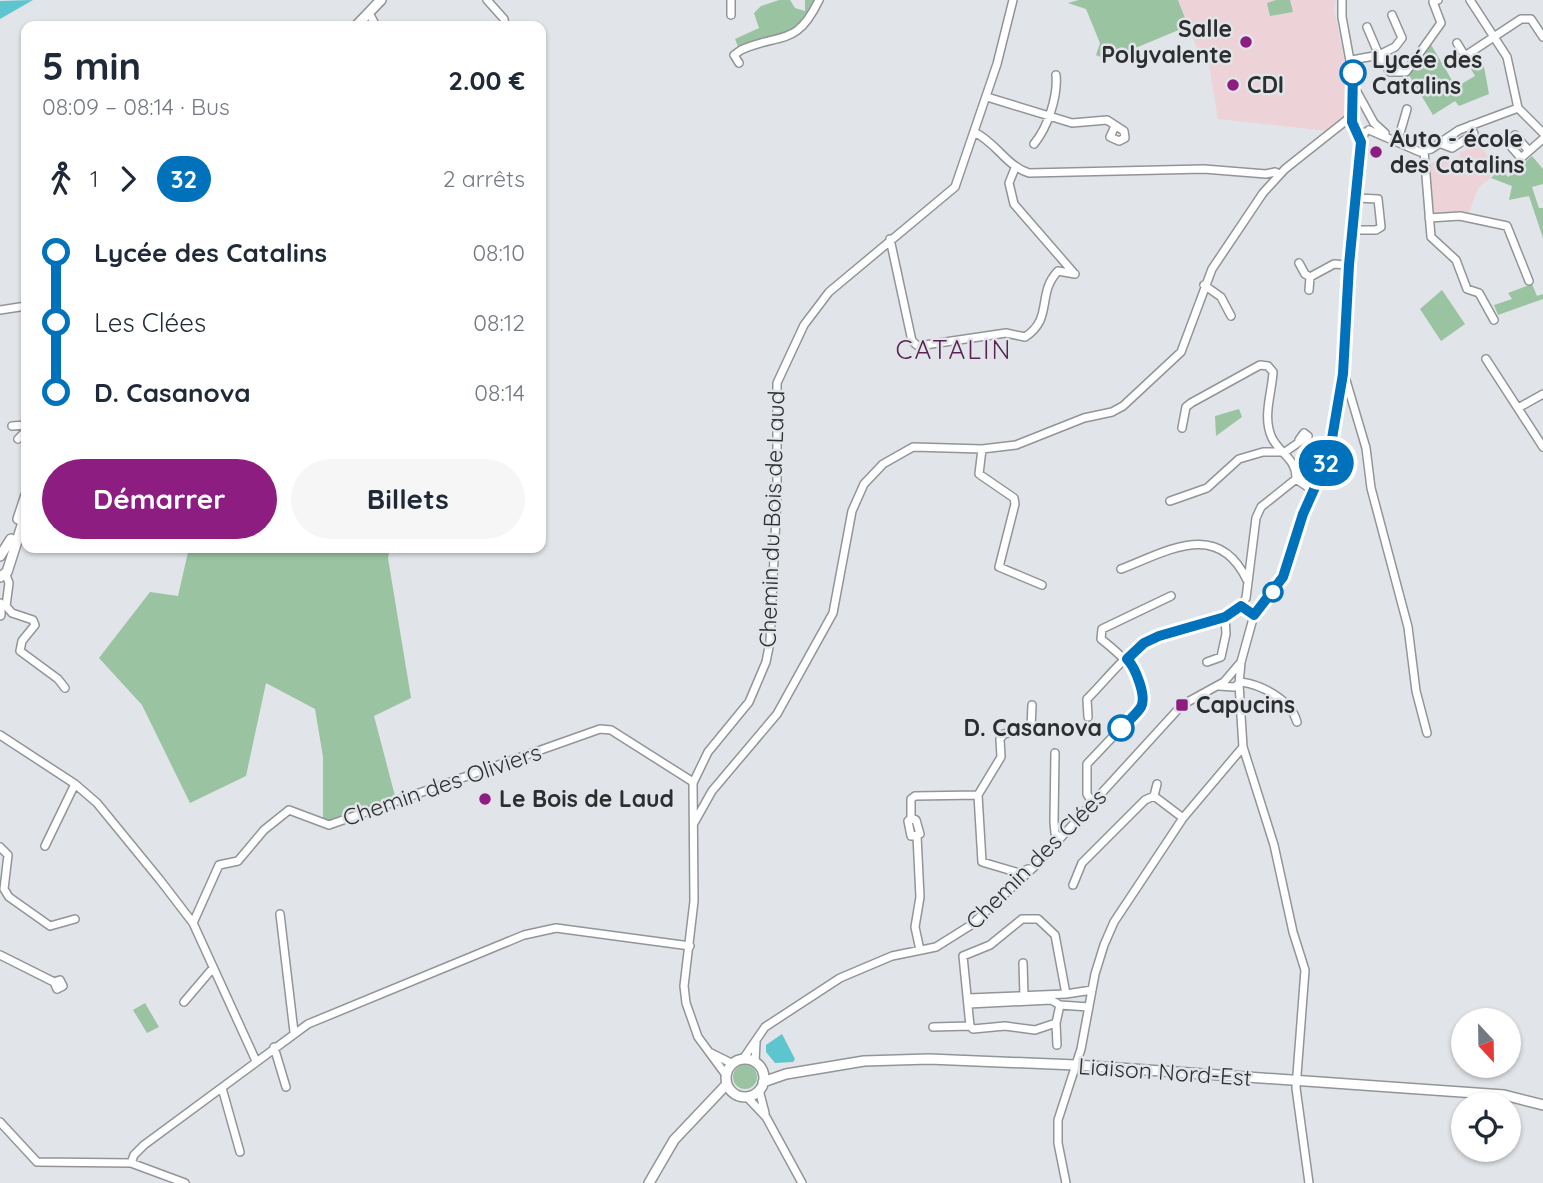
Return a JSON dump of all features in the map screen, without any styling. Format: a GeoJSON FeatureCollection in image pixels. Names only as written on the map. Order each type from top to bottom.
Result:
{"type":"FeatureCollection","features":[{"type":"Feature","properties":{"kind":"main road"},"geometry":{"type":"LineString","coordinates":[[361,21],[381,0]]}},
{"type":"Feature","properties":{"kind":"main road"},"geometry":{"type":"LineString","coordinates":[[9,563],[0,556],[8,548],[21,510]]}},
{"type":"Feature","properties":{"kind":"main road"},"geometry":{"type":"LineString","coordinates":[[3,576],[21,528]]}},
{"type":"Feature","properties":{"kind":"main road"},"geometry":{"type":"LineString","coordinates":[[0,604],[0,615]]}},
{"type":"Feature","properties":{"kind":"main road"},"geometry":{"type":"LineString","coordinates":[[649,1183],[674,1140],[711,1103],[727,1079],[733,1064],[743,1059],[758,1065],[761,1086],[747,1097],[735,1094],[711,1103]]}},
{"type":"Feature","properties":{"kind":"main road","name":"Liaison Nord-Est"},"geometry":{"type":"LineString","coordinates":[[761,1086],[786,1074],[888,1060],[1076,1065],[1504,1096],[1543,1105]]}},
{"type":"Feature","properties":{"kind":"main road","name":"Liaison Nord-Est"},"geometry":{"type":"LineString","coordinates":[[758,1065],[786,1074]]}},
{"type":"Feature","properties":{"kind":"main road"},"geometry":{"type":"LineString","coordinates":[[727,1079],[735,1094]]}},
{"type":"Feature","properties":{"kind":"street"},"geometry":{"type":"LineString","coordinates":[[487,0],[504,21]]}},
{"type":"Feature","properties":{"kind":"street"},"geometry":{"type":"LineString","coordinates":[[731,0],[731,15]]}},
{"type":"Feature","properties":{"kind":"street"},"geometry":{"type":"LineString","coordinates":[[739,62],[734,55],[741,50],[793,35],[803,28],[819,0]]}},
{"type":"Feature","properties":{"kind":"street","name":"Chemin du Bois de Laud"},"geometry":{"type":"LineString","coordinates":[[727,1079],[689,1018],[685,1003],[684,986],[691,946],[694,824],[691,805],[693,782],[708,752],[749,702],[770,642],[777,495],[777,383],[804,324],[829,292],[955,187],[987,97],[1013,0]]}},
{"type":"Feature","properties":{"kind":"street"},"geometry":{"type":"LineString","coordinates":[[1342,0],[1342,17],[1352,60],[1354,113],[1365,131]]}},
{"type":"Feature","properties":{"kind":"street"},"geometry":{"type":"LineString","coordinates":[[1367,27],[1390,72],[1398,74],[1409,69],[1441,23],[1433,2],[1438,0]]}},
{"type":"Feature","properties":{"kind":"street"},"geometry":{"type":"LineString","coordinates":[[1470,0],[1507,57],[1518,108],[1543,133]]}},
{"type":"Feature","properties":{"kind":"street"},"geometry":{"type":"LineString","coordinates":[[369,13],[373,21]]}},
{"type":"Feature","properties":{"kind":"street"},"geometry":{"type":"LineString","coordinates":[[1352,60],[1379,55],[1400,43],[1401,33],[1392,15]]}},
{"type":"Feature","properties":{"kind":"street"},"geometry":{"type":"LineString","coordinates":[[1457,43],[1465,56],[1521,19],[1531,19],[1543,37]]}},
{"type":"Feature","properties":{"kind":"street"},"geometry":{"type":"LineString","coordinates":[[1034,144],[1049,115],[1057,85],[1056,75]]}},
{"type":"Feature","properties":{"kind":"street"},"geometry":{"type":"LineString","coordinates":[[1355,89],[1372,121],[1380,129],[1424,151]]}},
{"type":"Feature","properties":{"kind":"street"},"geometry":{"type":"LineString","coordinates":[[987,97],[1072,123],[1107,120],[1115,127]]}},
{"type":"Feature","properties":{"kind":"street"},"geometry":{"type":"LineString","coordinates":[[694,824],[712,791],[777,714],[833,613],[852,511],[864,484],[883,464],[913,447],[982,449],[1016,444],[1084,418],[1118,410],[1181,352],[1204,285],[1238,226],[1273,181],[1354,113],[1365,108]]}},
{"type":"Feature","properties":{"kind":"street"},"geometry":{"type":"LineString","coordinates":[[1398,140],[1407,108]]}},
{"type":"Feature","properties":{"kind":"street"},"geometry":{"type":"LineString","coordinates":[[1340,126],[1365,131],[1417,152],[1424,151],[1471,125],[1518,108]]}},
{"type":"Feature","properties":{"kind":"street"},"geometry":{"type":"LineString","coordinates":[[1308,1183],[1297,1081],[1305,970],[1293,932],[1275,845],[1243,747],[1240,699],[1235,681],[1254,615],[1283,577],[1312,490],[1329,456],[1343,374],[1349,265],[1361,142],[1372,121]]}},
{"type":"Feature","properties":{"kind":"street"},"geometry":{"type":"LineString","coordinates":[[1439,143],[1452,148],[1470,139],[1474,134],[1471,125]]}},
{"type":"Feature","properties":{"kind":"street"},"geometry":{"type":"LineString","coordinates":[[1361,142],[1365,131]]}},
{"type":"Feature","properties":{"kind":"street"},"geometry":{"type":"LineString","coordinates":[[974,132],[985,137],[1015,168],[1029,173],[1204,169],[1279,174]]}},
{"type":"Feature","properties":{"kind":"street"},"geometry":{"type":"LineString","coordinates":[[1529,151],[1543,139]]}},
{"type":"Feature","properties":{"kind":"street"},"geometry":{"type":"LineString","coordinates":[[1424,151],[1431,237],[1456,260],[1467,289],[1479,293],[1494,320]]}},
{"type":"Feature","properties":{"kind":"street"},"geometry":{"type":"LineString","coordinates":[[890,239],[912,341],[918,346],[1006,333],[1025,337],[1038,328],[1043,319],[1047,283],[1058,271],[1077,276],[1014,204],[1009,183],[1015,168]]}},
{"type":"Feature","properties":{"kind":"street"},"geometry":{"type":"LineString","coordinates":[[1266,174],[1273,181]]}},
{"type":"Feature","properties":{"kind":"street"},"geometry":{"type":"LineString","coordinates":[[1352,230],[1376,230],[1381,227],[1378,198],[1356,198]]}},
{"type":"Feature","properties":{"kind":"street"},"geometry":{"type":"LineString","coordinates":[[1429,218],[1460,216],[1507,226],[1529,281]]}},
{"type":"Feature","properties":{"kind":"street"},"geometry":{"type":"LineString","coordinates":[[1299,263],[1305,274],[1310,276]]}},
{"type":"Feature","properties":{"kind":"street"},"geometry":{"type":"LineString","coordinates":[[1310,276],[1334,264],[1349,265]]}},
{"type":"Feature","properties":{"kind":"street"},"geometry":{"type":"LineString","coordinates":[[1308,290],[1310,276]]}},
{"type":"Feature","properties":{"kind":"street"},"geometry":{"type":"LineString","coordinates":[[1204,285],[1221,297],[1231,316]]}},
{"type":"Feature","properties":{"kind":"street"},"geometry":{"type":"LineString","coordinates":[[0,310],[21,307]]}},
{"type":"Feature","properties":{"kind":"street"},"geometry":{"type":"LineString","coordinates":[[1486,359],[1543,447]]}},
{"type":"Feature","properties":{"kind":"street"},"geometry":{"type":"LineString","coordinates":[[1182,428],[1186,407],[1191,403],[1264,365],[1273,372],[1267,399],[1272,438],[1295,466],[1296,479]]}},
{"type":"Feature","properties":{"kind":"street"},"geometry":{"type":"LineString","coordinates":[[1343,374],[1366,447],[1371,488],[1408,627],[1416,691],[1427,733]]}},
{"type":"Feature","properties":{"kind":"street"},"geometry":{"type":"LineString","coordinates":[[1518,408],[1543,394]]}},
{"type":"Feature","properties":{"kind":"street"},"geometry":{"type":"LineString","coordinates":[[12,426],[21,425]]}},
{"type":"Feature","properties":{"kind":"street"},"geometry":{"type":"LineString","coordinates":[[18,439],[21,436]]}},
{"type":"Feature","properties":{"kind":"street"},"geometry":{"type":"LineString","coordinates":[[1263,452],[1272,438]]}},
{"type":"Feature","properties":{"kind":"street"},"geometry":{"type":"LineString","coordinates":[[1170,501],[1198,493],[1239,459],[1263,452],[1285,452],[1299,440]]}},
{"type":"Feature","properties":{"kind":"street"},"geometry":{"type":"LineString","coordinates":[[982,449],[979,474],[1014,498],[1015,504],[999,567],[1042,585]]}},
{"type":"Feature","properties":{"kind":"street"},"geometry":{"type":"LineString","coordinates":[[1296,479],[1312,490]]}},
{"type":"Feature","properties":{"kind":"street"},"geometry":{"type":"LineString","coordinates":[[1088,717],[1087,699],[1144,643],[1225,617],[1241,606],[1246,598],[1256,518],[1261,507],[1296,479]]}},
{"type":"Feature","properties":{"kind":"street"},"geometry":{"type":"LineString","coordinates":[[1121,569],[1187,543],[1207,543],[1230,554],[1247,581]]}},
{"type":"Feature","properties":{"kind":"street"},"geometry":{"type":"LineString","coordinates":[[3,576],[9,583],[6,606],[12,613],[33,620],[35,625],[22,640],[20,651],[58,679],[65,688]]}},
{"type":"Feature","properties":{"kind":"street"},"geometry":{"type":"LineString","coordinates":[[1093,804],[1087,794],[1087,764],[1141,706],[1143,699],[1132,665],[1101,639],[1102,629],[1171,596]]}},
{"type":"Feature","properties":{"kind":"street"},"geometry":{"type":"LineString","coordinates":[[1246,598],[1261,606]]}},
{"type":"Feature","properties":{"kind":"street"},"geometry":{"type":"LineString","coordinates":[[1241,606],[1254,615]]}},
{"type":"Feature","properties":{"kind":"street"},"geometry":{"type":"LineString","coordinates":[[1207,662],[1221,657],[1226,634],[1225,617]]}},
{"type":"Feature","properties":{"kind":"street"},"geometry":{"type":"LineString","coordinates":[[1235,681],[1260,685],[1295,712],[1297,722]]}},
{"type":"Feature","properties":{"kind":"street","name":"Chemin des Clées"},"geometry":{"type":"LineString","coordinates":[[743,1059],[757,1037],[779,1016],[840,978],[892,956],[936,947],[971,926],[1035,866],[1182,705],[1218,686],[1235,681]]}},
{"type":"Feature","properties":{"kind":"street"},"geometry":{"type":"LineString","coordinates":[[1032,705],[1031,728],[1004,734],[1000,739],[1000,757],[978,795],[982,862],[1019,873],[1035,866]]}},
{"type":"Feature","properties":{"kind":"street","name":"Chemin des Oliviers"},"geometry":{"type":"LineString","coordinates":[[192,923],[219,865],[238,861],[264,830],[289,810],[329,825],[600,729],[611,730],[693,782]]}},
{"type":"Feature","properties":{"kind":"street"},"geometry":{"type":"LineString","coordinates":[[0,735],[75,784],[97,803],[192,923],[256,1061]]}},
{"type":"Feature","properties":{"kind":"street"},"geometry":{"type":"LineString","coordinates":[[1066,1183],[1057,1128],[1076,1065],[1104,945],[1114,922],[1183,818],[1243,747]]}},
{"type":"Feature","properties":{"kind":"street"},"geometry":{"type":"LineString","coordinates":[[1055,753],[1054,822],[1055,834],[1060,838]]}},
{"type":"Feature","properties":{"kind":"street"},"geometry":{"type":"LineString","coordinates":[[45,846],[75,784]]}},
{"type":"Feature","properties":{"kind":"street"},"geometry":{"type":"LineString","coordinates":[[1154,796],[1157,784]]}},
{"type":"Feature","properties":{"kind":"street"},"geometry":{"type":"LineString","coordinates":[[920,950],[915,927],[920,897],[917,836],[910,832],[908,821],[911,818],[911,799],[915,796],[978,795]]}},
{"type":"Feature","properties":{"kind":"street"},"geometry":{"type":"LineString","coordinates":[[1154,796],[1183,818]]}},
{"type":"Feature","properties":{"kind":"street"},"geometry":{"type":"LineString","coordinates":[[1073,885],[1082,863],[1145,800],[1154,796]]}},
{"type":"Feature","properties":{"kind":"street"},"geometry":{"type":"LineString","coordinates":[[0,846],[8,855],[4,884],[9,897],[50,926],[75,919]]}},
{"type":"Feature","properties":{"kind":"street"},"geometry":{"type":"LineString","coordinates":[[280,914],[294,1032]]}},
{"type":"Feature","properties":{"kind":"street"},"geometry":{"type":"LineString","coordinates":[[970,1026],[963,956],[990,945],[1022,919],[1038,919],[1055,935],[1066,994]]}},
{"type":"Feature","properties":{"kind":"street"},"geometry":{"type":"LineString","coordinates":[[131,1163],[134,1155],[144,1145],[294,1032],[538,930],[556,928],[691,946]]}},
{"type":"Feature","properties":{"kind":"street"},"geometry":{"type":"LineString","coordinates":[[0,955],[54,982]]}},
{"type":"Feature","properties":{"kind":"street"},"geometry":{"type":"LineString","coordinates":[[1023,963],[1024,996]]}},
{"type":"Feature","properties":{"kind":"street"},"geometry":{"type":"LineString","coordinates":[[184,1002],[213,968]]}},
{"type":"Feature","properties":{"kind":"street"},"geometry":{"type":"LineString","coordinates":[[969,1001],[1092,990]]}},
{"type":"Feature","properties":{"kind":"street"},"geometry":{"type":"LineString","coordinates":[[969,1001],[1051,1000],[1060,1005],[1089,1007]]}},
{"type":"Feature","properties":{"kind":"street"},"geometry":{"type":"LineString","coordinates":[[1057,1045],[1056,1023],[1060,1005]]}},
{"type":"Feature","properties":{"kind":"street"},"geometry":{"type":"LineString","coordinates":[[933,1027],[970,1026],[973,1029],[1005,1026],[1035,1030],[1056,1023]]}},
{"type":"Feature","properties":{"kind":"street"},"geometry":{"type":"LineString","coordinates":[[757,1037],[758,1065]]}},
{"type":"Feature","properties":{"kind":"street"},"geometry":{"type":"LineString","coordinates":[[274,1047],[286,1087]]}},
{"type":"Feature","properties":{"kind":"street"},"geometry":{"type":"LineString","coordinates":[[708,1051],[733,1064]]}},
{"type":"Feature","properties":{"kind":"street"},"geometry":{"type":"LineString","coordinates":[[761,1086],[766,1117]]}},
{"type":"Feature","properties":{"kind":"street"},"geometry":{"type":"LineString","coordinates":[[222,1088],[240,1152]]}},
{"type":"Feature","properties":{"kind":"street"},"geometry":{"type":"LineString","coordinates":[[747,1097],[766,1117],[802,1183]]}},
{"type":"Feature","properties":{"kind":"street"},"geometry":{"type":"LineString","coordinates":[[0,1122],[37,1162],[131,1163],[185,1183]]}},
{"type":"Feature","properties":{"kind":"shaded area"},"geometry":{"type":"Polygon","coordinates":[[[1178,0],[1336,0],[1334,9],[1353,103],[1349,115],[1329,131],[1218,119],[1209,65],[1201,58],[1178,0]]]}},
{"type":"Feature","properties":{"kind":"shaded area"},"geometry":{"type":"Polygon","coordinates":[[[1480,144],[1497,172],[1478,188],[1468,215],[1433,214],[1427,168],[1430,163],[1460,157],[1460,153],[1480,144]]]}},
{"type":"Feature","properties":{"kind":"green space"},"geometry":{"type":"Polygon","coordinates":[[[779,0],[790,0],[795,8],[805,11],[805,0],[816,0],[798,29],[739,49],[735,39],[759,28],[754,13],[761,6],[779,0]]]}},
{"type":"Feature","properties":{"kind":"green space"},"geometry":{"type":"Polygon","coordinates":[[[1079,0],[1178,0],[1188,26],[1107,60],[1096,55],[1100,43],[1086,9],[1068,3],[1079,0]]]}},
{"type":"Feature","properties":{"kind":"green space"},"geometry":{"type":"Polygon","coordinates":[[[1290,0],[1293,12],[1270,16],[1267,3],[1290,0]]]}},
{"type":"Feature","properties":{"kind":"green space"},"geometry":{"type":"Polygon","coordinates":[[[1430,43],[1456,87],[1475,76],[1471,69],[1477,65],[1475,61],[1478,58],[1484,67],[1489,94],[1459,106],[1455,101],[1433,115],[1409,75],[1430,43]]]}},
{"type":"Feature","properties":{"kind":"green space"},"geometry":{"type":"Polygon","coordinates":[[[1532,156],[1543,169],[1543,184],[1532,187],[1539,208],[1543,208],[1543,238],[1529,196],[1509,200],[1512,186],[1491,178],[1501,169],[1508,177],[1532,156]]]}},
{"type":"Feature","properties":{"kind":"green space"},"geometry":{"type":"Polygon","coordinates":[[[1532,284],[1537,296],[1543,294],[1543,299],[1498,315],[1494,305],[1512,299],[1508,293],[1532,284]]]}},
{"type":"Feature","properties":{"kind":"green space"},"geometry":{"type":"Polygon","coordinates":[[[1442,290],[1465,324],[1441,341],[1420,309],[1442,290]]]}},
{"type":"Feature","properties":{"kind":"green space"},"geometry":{"type":"Polygon","coordinates":[[[1239,409],[1242,417],[1216,436],[1215,416],[1239,409]]]}},
{"type":"Feature","properties":{"kind":"green space"},"geometry":{"type":"Polygon","coordinates":[[[188,553],[389,553],[411,698],[374,716],[395,796],[323,824],[323,757],[315,709],[266,683],[246,776],[190,803],[142,705],[99,658],[150,592],[178,596],[188,553]]]}},
{"type":"Feature","properties":{"kind":"green space"},"geometry":{"type":"Polygon","coordinates":[[[145,1003],[159,1027],[147,1033],[133,1010],[145,1003]]]}},
{"type":"Feature","properties":{"kind":"green space"},"geometry":{"type":"Polygon","coordinates":[[[745,1065],[754,1068],[757,1077],[754,1086],[745,1089],[736,1086],[733,1077],[736,1068],[745,1065]]]}},
{"type":"Feature","properties":{"kind":"water"},"geometry":{"type":"Polygon","coordinates":[[[33,0],[0,19],[0,1],[33,0]]]}},
{"type":"Feature","properties":{"kind":"water"},"geometry":{"type":"Polygon","coordinates":[[[782,1034],[795,1059],[793,1062],[775,1063],[766,1052],[766,1045],[782,1034]]]}},
{"type":"Feature","properties":{"kind":"bus line","name":"32"},"geometry":{"type":"LineString","coordinates":[[1121,728],[1141,706],[1143,699],[1132,665],[1127,659],[1144,643],[1225,617],[1241,606],[1254,615],[1273,592],[1283,577],[1312,490],[1329,456],[1343,374],[1349,265],[1361,142],[1352,122],[1355,110],[1353,73]]}},
{"type":"Feature","properties":{"kind":"place","name":"Salle Polyvalente"},"geometry":{"type":"Point","coordinates":[1246,42]}},
{"type":"Feature","properties":{"kind":"place","name":"Lycée des Catalins"},"geometry":{"type":"Point","coordinates":[1353,73]}},
{"type":"Feature","properties":{"kind":"place","name":"CDI"},"geometry":{"type":"Point","coordinates":[1233,85]}},
{"type":"Feature","properties":{"kind":"place","name":"Auto - école des Catalins"},"geometry":{"type":"Point","coordinates":[1376,152]}},
{"type":"Feature","properties":{"kind":"place","name":"Capucins"},"geometry":{"type":"Point","coordinates":[1182,705]}},
{"type":"Feature","properties":{"kind":"place","name":"D. Casanova"},"geometry":{"type":"Point","coordinates":[1121,728]}},
{"type":"Feature","properties":{"kind":"place","name":"Le Bois de Laud"},"geometry":{"type":"Point","coordinates":[485,799]}},
{"type":"Feature","properties":{"kind":"district","name":"CATALIN"},"geometry":{"type":"Point","coordinates":[954,350]}}]}
